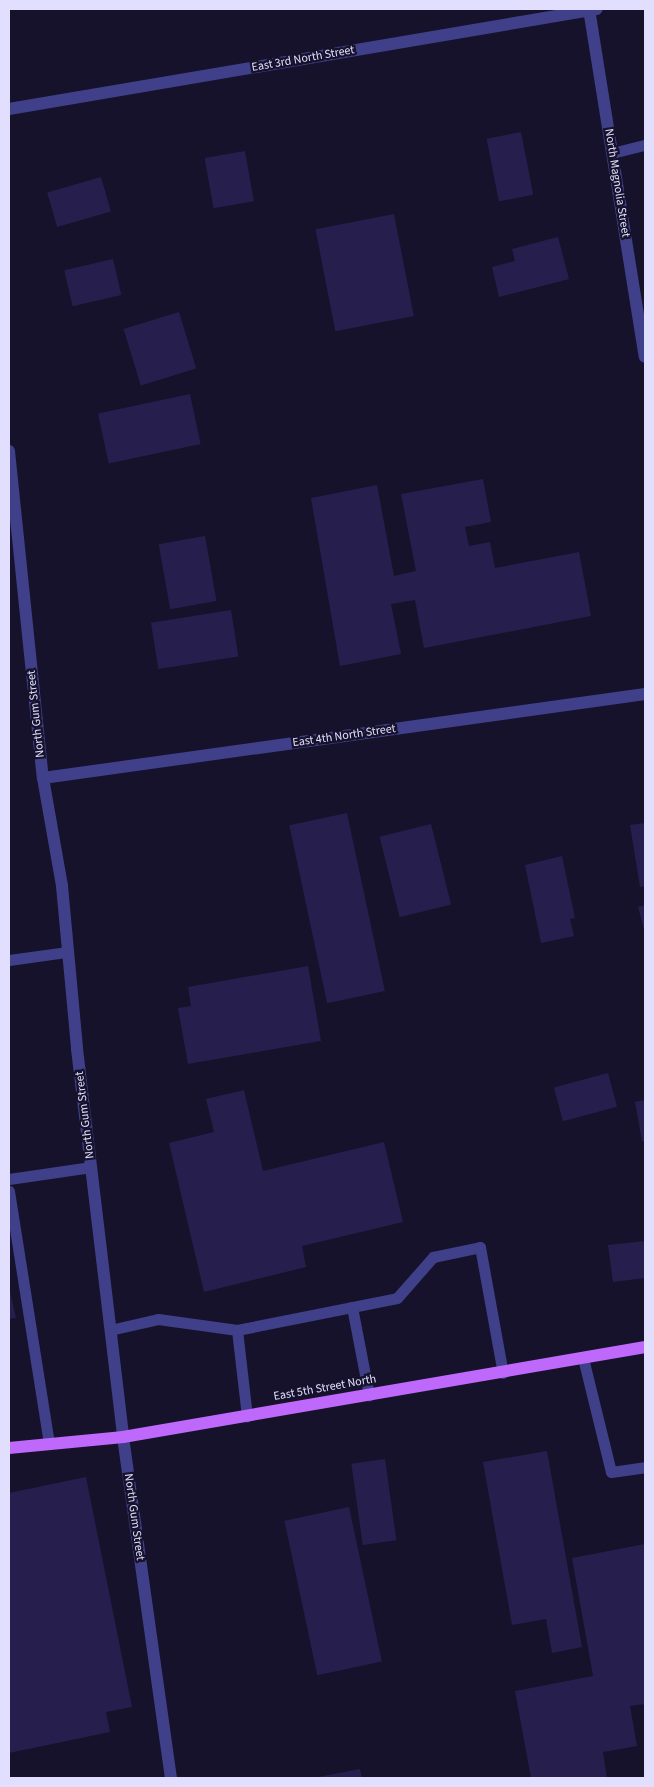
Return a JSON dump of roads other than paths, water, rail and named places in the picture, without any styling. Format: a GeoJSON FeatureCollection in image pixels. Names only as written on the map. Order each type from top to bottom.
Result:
{"type":"FeatureCollection","features":[{"type":"Feature","properties":{"kind":"main road","name":"East 5th Street North"},"geometry":{"type":"LineString","coordinates":[[9,1448],[123,1437],[645,1347]]}},
{"type":"Feature","properties":{"kind":"street","name":"East 3rd North Street"},"geometry":{"type":"LineString","coordinates":[[9,108],[591,9]]}},
{"type":"Feature","properties":{"kind":"street","name":"North Magnolia Street"},"geometry":{"type":"LineString","coordinates":[[591,9],[612,153],[642,315],[645,357]]}},
{"type":"Feature","properties":{"kind":"street","name":"North Gum Street"},"geometry":{"type":"LineString","coordinates":[[9,451],[43,778],[62,886],[67,952],[123,1437],[171,1778]]}},
{"type":"Feature","properties":{"kind":"street","name":"East 4th North Street"},"geometry":{"type":"LineString","coordinates":[[43,778],[645,694]]}},
{"type":"Feature","properties":{"kind":"lane"},"geometry":{"type":"LineString","coordinates":[[612,153],[645,145]]}},
{"type":"Feature","properties":{"kind":"lane"},"geometry":{"type":"LineString","coordinates":[[9,960],[67,952]]}},
{"type":"Feature","properties":{"kind":"lane"},"geometry":{"type":"LineString","coordinates":[[9,1179],[91,1167]]}},
{"type":"Feature","properties":{"kind":"lane"},"geometry":{"type":"LineString","coordinates":[[9,1191],[49,1444]]}},
{"type":"Feature","properties":{"kind":"lane"},"geometry":{"type":"LineString","coordinates":[[110,1330],[158,1319],[237,1330],[397,1298],[433,1257],[480,1247],[503,1373]]}},
{"type":"Feature","properties":{"kind":"lane"},"geometry":{"type":"LineString","coordinates":[[352,1307],[369,1395]]}},
{"type":"Feature","properties":{"kind":"lane"},"geometry":{"type":"LineString","coordinates":[[237,1330],[247,1416]]}},
{"type":"Feature","properties":{"kind":"lane"},"geometry":{"type":"LineString","coordinates":[[583,1358],[611,1472],[645,1467]]}}]}
